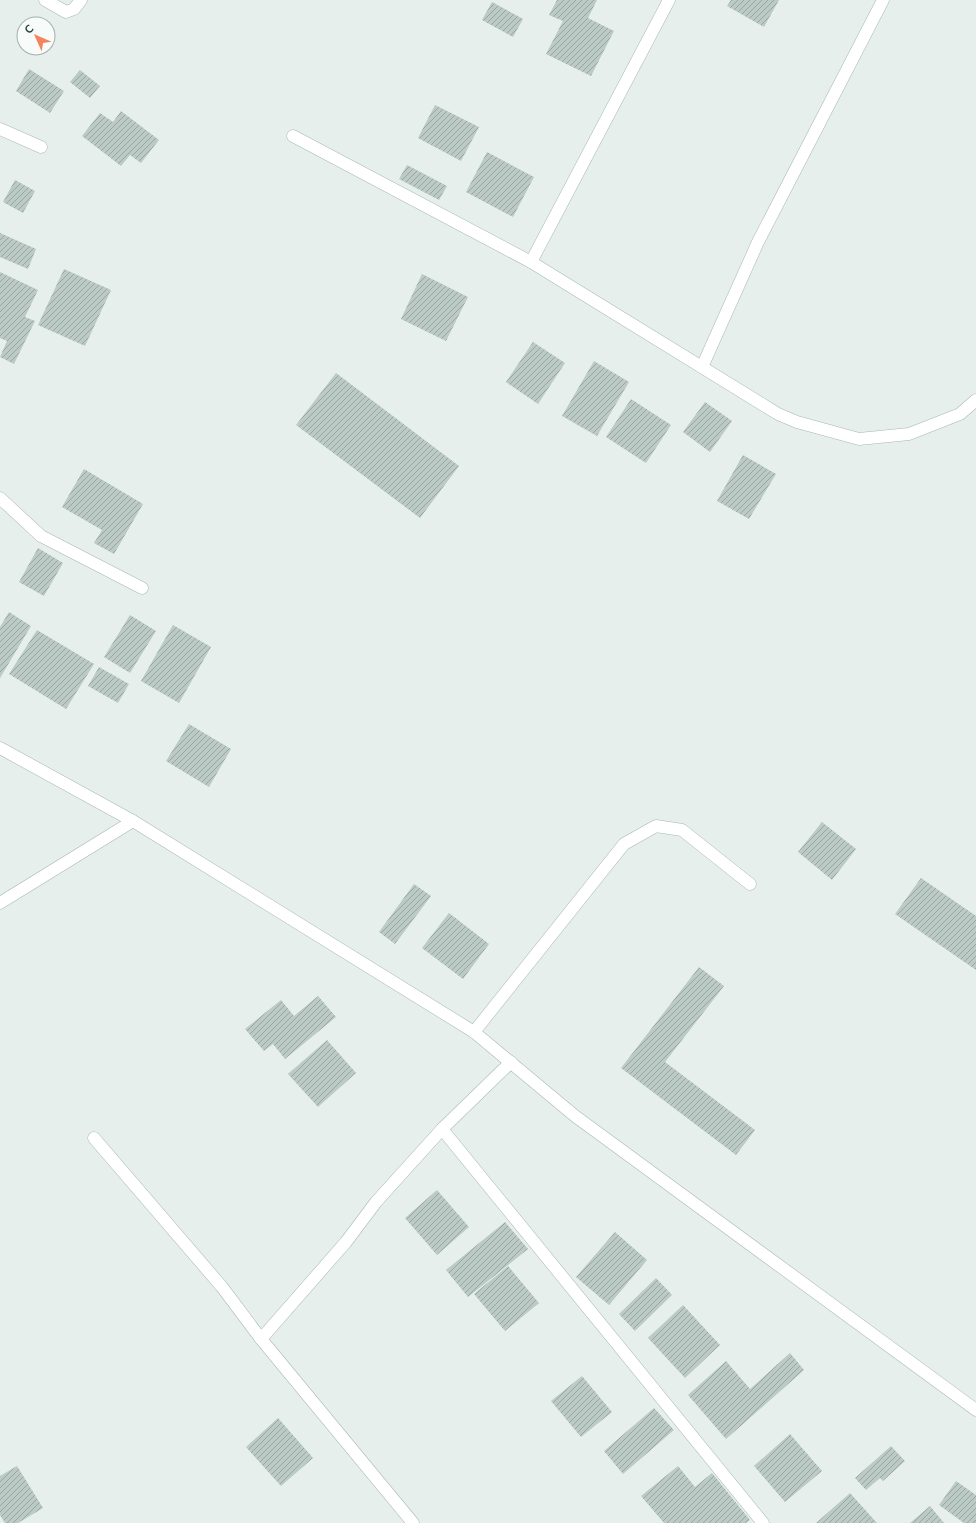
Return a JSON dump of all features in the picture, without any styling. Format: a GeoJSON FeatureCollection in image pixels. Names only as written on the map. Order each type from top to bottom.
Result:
{"type":"FeatureCollection","features":[{"type":"Feature","properties":{"kind":"street"},"geometry":{"type":"LineString","coordinates":[[45,0],[66,12],[74,9],[81,0]]}},
{"type":"Feature","properties":{"kind":"street"},"geometry":{"type":"LineString","coordinates":[[531,262],[669,0]]}},
{"type":"Feature","properties":{"kind":"street"},"geometry":{"type":"LineString","coordinates":[[702,367],[758,242],[883,0]]}},
{"type":"Feature","properties":{"kind":"street"},"geometry":{"type":"LineString","coordinates":[[0,129],[41,147]]}},
{"type":"Feature","properties":{"kind":"street"},"geometry":{"type":"LineString","coordinates":[[293,136],[531,262],[778,414],[797,422],[859,439],[909,434],[960,414],[976,400]]}},
{"type":"Feature","properties":{"kind":"street"},"geometry":{"type":"LineString","coordinates":[[0,498],[41,536],[142,588]]}},
{"type":"Feature","properties":{"kind":"street"},"geometry":{"type":"LineString","coordinates":[[0,748],[132,821],[474,1032],[575,1116],[976,1410]]}},
{"type":"Feature","properties":{"kind":"street"},"geometry":{"type":"LineString","coordinates":[[0,903],[132,821]]}},
{"type":"Feature","properties":{"kind":"street"},"geometry":{"type":"LineString","coordinates":[[474,1032],[624,844],[656,826],[682,830],[750,884]]}},
{"type":"Feature","properties":{"kind":"street"},"geometry":{"type":"LineString","coordinates":[[261,1339],[346,1242],[376,1202],[442,1129],[511,1062]]}},
{"type":"Feature","properties":{"kind":"street"},"geometry":{"type":"LineString","coordinates":[[442,1129],[763,1523]]}},
{"type":"Feature","properties":{"kind":"street"},"geometry":{"type":"LineString","coordinates":[[94,1138],[222,1287],[261,1339],[413,1523]]}},
{"type":"Feature","properties":{"kind":"building"},"geometry":{"type":"Polygon","coordinates":[[[557,0],[597,0],[588,18],[614,31],[591,76],[546,54],[563,21],[549,15],[557,0]]]}},
{"type":"Feature","properties":{"kind":"building"},"geometry":{"type":"Polygon","coordinates":[[[731,0],[779,0],[764,27],[727,6],[731,0]]]}},
{"type":"Feature","properties":{"kind":"building"},"geometry":{"type":"Polygon","coordinates":[[[492,2],[523,19],[513,37],[482,20],[492,2]]]}},
{"type":"Feature","properties":{"kind":"building"},"geometry":{"type":"Polygon","coordinates":[[[29,69],[64,91],[50,113],[16,91],[29,69]]]}},
{"type":"Feature","properties":{"kind":"building"},"geometry":{"type":"Polygon","coordinates":[[[80,70],[100,86],[90,98],[70,82],[80,70]]]}},
{"type":"Feature","properties":{"kind":"building"},"geometry":{"type":"Polygon","coordinates":[[[435,105],[479,127],[461,161],[418,138],[435,105]]]}},
{"type":"Feature","properties":{"kind":"building"},"geometry":{"type":"Polygon","coordinates":[[[121,111],[159,140],[141,163],[130,155],[121,166],[82,136],[100,113],[113,122],[121,111]]]}},
{"type":"Feature","properties":{"kind":"building"},"geometry":{"type":"Polygon","coordinates":[[[487,152],[534,177],[513,217],[466,192],[487,152]]]}},
{"type":"Feature","properties":{"kind":"building"},"geometry":{"type":"Polygon","coordinates":[[[407,165],[447,186],[439,200],[399,179],[407,165]]]}},
{"type":"Feature","properties":{"kind":"building"},"geometry":{"type":"Polygon","coordinates":[[[15,180],[35,191],[23,213],[3,202],[15,180]]]}},
{"type":"Feature","properties":{"kind":"building"},"geometry":{"type":"Polygon","coordinates":[[[0,233],[36,249],[28,269],[0,257],[0,233]]]}},
{"type":"Feature","properties":{"kind":"building"},"geometry":{"type":"Polygon","coordinates":[[[64,269],[111,290],[85,346],[38,325],[64,269]]]}},
{"type":"Feature","properties":{"kind":"building"},"geometry":{"type":"Polygon","coordinates":[[[0,272],[38,290],[25,317],[35,321],[14,364],[0,357],[7,341],[0,338],[0,272]]]}},
{"type":"Feature","properties":{"kind":"building"},"geometry":{"type":"Polygon","coordinates":[[[422,274],[468,297],[446,341],[401,319],[422,274]]]}},
{"type":"Feature","properties":{"kind":"building"},"geometry":{"type":"Polygon","coordinates":[[[533,342],[565,363],[538,404],[506,382],[533,342]]]}},
{"type":"Feature","properties":{"kind":"building"},"geometry":{"type":"Polygon","coordinates":[[[594,361],[629,382],[597,436],[562,416],[594,361]]]}},
{"type":"Feature","properties":{"kind":"building"},"geometry":{"type":"Polygon","coordinates":[[[336,373],[459,466],[420,518],[296,425],[336,373]]]}},
{"type":"Feature","properties":{"kind":"building"},"geometry":{"type":"Polygon","coordinates":[[[631,399],[671,425],[646,463],[606,437],[631,399]]]}},
{"type":"Feature","properties":{"kind":"building"},"geometry":{"type":"Polygon","coordinates":[[[705,402],[732,421],[710,452],[683,432],[705,402]]]}},
{"type":"Feature","properties":{"kind":"building"},"geometry":{"type":"Polygon","coordinates":[[[743,455],[776,474],[749,519],[717,501],[743,455]]]}},
{"type":"Feature","properties":{"kind":"building"},"geometry":{"type":"Polygon","coordinates":[[[84,469],[143,504],[114,554],[94,543],[102,530],[62,507],[84,469]]]}},
{"type":"Feature","properties":{"kind":"building"},"geometry":{"type":"Polygon","coordinates":[[[38,548],[63,563],[44,596],[19,582],[38,548]]]}},
{"type":"Feature","properties":{"kind":"building"},"geometry":{"type":"Polygon","coordinates":[[[9,612],[31,626],[0,678],[0,627],[9,612]]]}},
{"type":"Feature","properties":{"kind":"building"},"geometry":{"type":"Polygon","coordinates":[[[130,615],[156,631],[130,673],[104,657],[130,615]]]}},
{"type":"Feature","properties":{"kind":"building"},"geometry":{"type":"Polygon","coordinates":[[[173,625],[211,647],[179,703],[141,681],[173,625]]]}},
{"type":"Feature","properties":{"kind":"building"},"geometry":{"type":"Polygon","coordinates":[[[37,630],[94,664],[66,709],[9,674],[37,630]]]}},
{"type":"Feature","properties":{"kind":"building"},"geometry":{"type":"Polygon","coordinates":[[[99,667],[129,684],[118,703],[88,686],[99,667]]]}},
{"type":"Feature","properties":{"kind":"building"},"geometry":{"type":"Polygon","coordinates":[[[189,724],[231,749],[209,787],[166,761],[189,724]]]}},
{"type":"Feature","properties":{"kind":"building"},"geometry":{"type":"Polygon","coordinates":[[[822,822],[856,849],[832,880],[798,852],[822,822]]]}},
{"type":"Feature","properties":{"kind":"building"},"geometry":{"type":"Polygon","coordinates":[[[921,878],[976,916],[976,970],[895,914],[921,878]]]}},
{"type":"Feature","properties":{"kind":"building"},"geometry":{"type":"Polygon","coordinates":[[[414,884],[431,896],[395,944],[379,932],[414,884]]]}},
{"type":"Feature","properties":{"kind":"building"},"geometry":{"type":"Polygon","coordinates":[[[449,913],[489,944],[463,979],[422,948],[449,913]]]}},
{"type":"Feature","properties":{"kind":"building"},"geometry":{"type":"Polygon","coordinates":[[[699,967],[724,986],[665,1062],[755,1130],[736,1155],[621,1068],[699,967]]]}},
{"type":"Feature","properties":{"kind":"building"},"geometry":{"type":"Polygon","coordinates":[[[318,996],[336,1017],[285,1059],[273,1044],[264,1051],[245,1029],[281,1000],[294,1016],[318,996]]]}},
{"type":"Feature","properties":{"kind":"building"},"geometry":{"type":"Polygon","coordinates":[[[327,1040],[356,1073],[318,1107],[288,1074],[327,1040]]]}},
{"type":"Feature","properties":{"kind":"building"},"geometry":{"type":"Polygon","coordinates":[[[437,1190],[469,1227],[437,1255],[405,1218],[437,1190]]]}},
{"type":"Feature","properties":{"kind":"building"},"geometry":{"type":"Polygon","coordinates":[[[505,1222],[528,1249],[468,1297],[446,1270],[505,1222]]]}},
{"type":"Feature","properties":{"kind":"building"},"geometry":{"type":"Polygon","coordinates":[[[615,1232],[647,1260],[609,1305],[576,1277],[615,1232]]]}},
{"type":"Feature","properties":{"kind":"building"},"geometry":{"type":"Polygon","coordinates":[[[508,1266],[539,1303],[505,1331],[474,1294],[508,1266]]]}},
{"type":"Feature","properties":{"kind":"building"},"geometry":{"type":"Polygon","coordinates":[[[656,1278],[672,1295],[635,1331],[619,1314],[656,1278]]]}},
{"type":"Feature","properties":{"kind":"building"},"geometry":{"type":"Polygon","coordinates":[[[683,1305],[720,1345],[685,1378],[648,1338],[683,1305]]]}},
{"type":"Feature","properties":{"kind":"building"},"geometry":{"type":"Polygon","coordinates":[[[790,1353],[804,1370],[726,1439],[688,1395],[726,1361],[750,1389],[790,1353]]]}},
{"type":"Feature","properties":{"kind":"building"},"geometry":{"type":"Polygon","coordinates":[[[582,1376],[612,1412],[581,1437],[551,1401],[582,1376]]]}},
{"type":"Feature","properties":{"kind":"building"},"geometry":{"type":"Polygon","coordinates":[[[654,1408],[674,1430],[623,1474],[604,1451],[654,1408]]]}},
{"type":"Feature","properties":{"kind":"building"},"geometry":{"type":"Polygon","coordinates":[[[278,1418],[313,1458],[281,1486],[246,1447],[278,1418]]]}},
{"type":"Feature","properties":{"kind":"building"},"geometry":{"type":"Polygon","coordinates":[[[790,1434],[822,1471],[785,1502],[754,1466],[790,1434]]]}},
{"type":"Feature","properties":{"kind":"building"},"geometry":{"type":"Polygon","coordinates":[[[891,1446],[905,1461],[883,1481],[880,1478],[866,1490],[855,1478],[891,1446]]]}},
{"type":"Feature","properties":{"kind":"building"},"geometry":{"type":"Polygon","coordinates":[[[17,1466],[43,1508],[18,1523],[5,1523],[0,1515],[0,1476],[17,1466]]]}},
{"type":"Feature","properties":{"kind":"building"},"geometry":{"type":"Polygon","coordinates":[[[678,1466],[695,1487],[712,1473],[750,1520],[746,1523],[664,1523],[641,1496],[678,1466]]]}},
{"type":"Feature","properties":{"kind":"building"},"geometry":{"type":"Polygon","coordinates":[[[956,1481],[976,1495],[976,1523],[964,1523],[939,1505],[956,1481]]]}},
{"type":"Feature","properties":{"kind":"building"},"geometry":{"type":"Polygon","coordinates":[[[850,1493],[877,1523],[816,1523],[850,1493]]]}},
{"type":"Feature","properties":{"kind":"building"},"geometry":{"type":"Polygon","coordinates":[[[930,1506],[944,1523],[910,1523],[930,1506]]]}}]}
